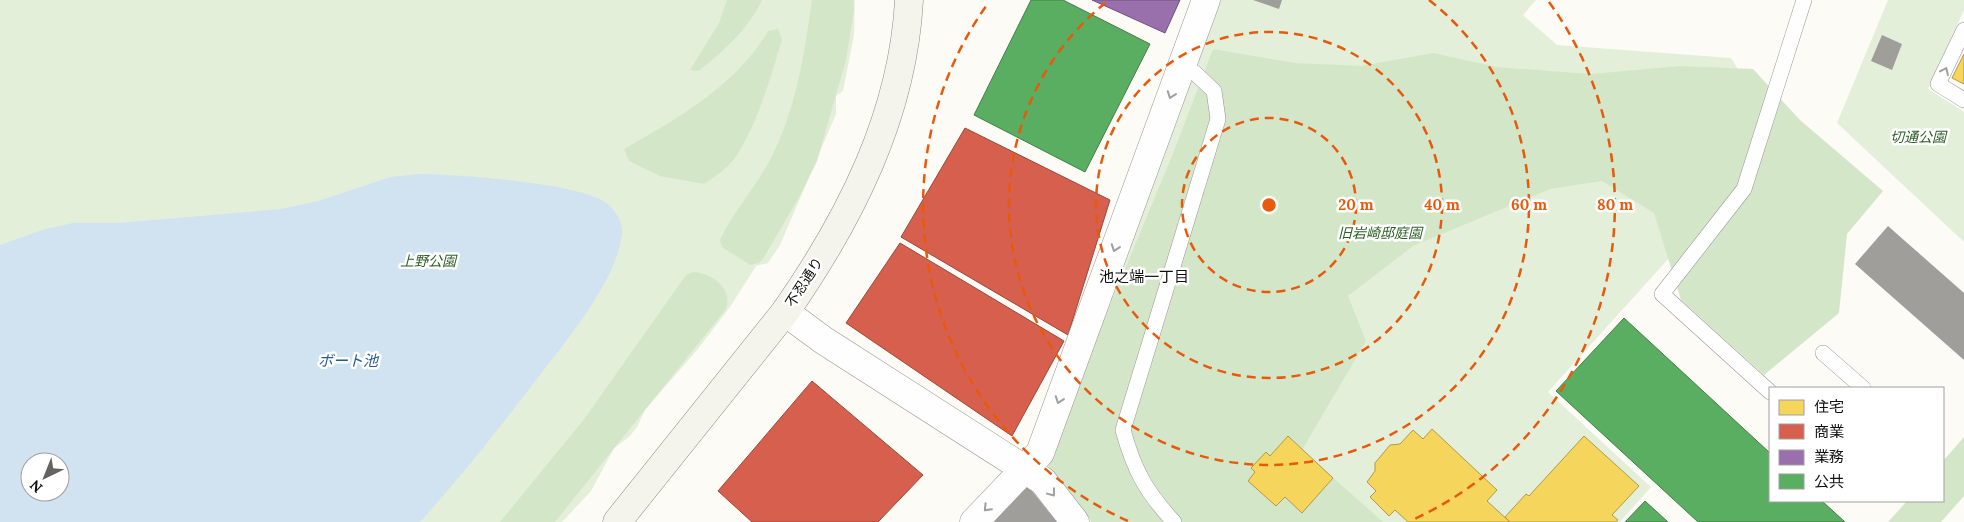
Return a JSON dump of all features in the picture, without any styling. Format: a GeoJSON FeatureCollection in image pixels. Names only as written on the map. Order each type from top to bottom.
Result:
{"type":"FeatureCollection","features":[{"type":"Feature","properties":{"kind":"main road","name":"不忍通り"},"geometry":{"type":"LineString","coordinates":[[617,522],[785,312],[810,276],[842,220],[869,165],[890,111],[908,22],[909,0]]}},
{"type":"Feature","properties":{"kind":"street"},"geometry":{"type":"LineString","coordinates":[[974,522],[1040,453],[1206,0]]}},
{"type":"Feature","properties":{"kind":"street"},"geometry":{"type":"LineString","coordinates":[[785,312],[823,340],[1043,481],[1075,522]]}},
{"type":"Feature","properties":{"kind":"lane"},"geometry":{"type":"LineString","coordinates":[[1769,391],[1662,294],[1744,188],[1804,0]]}},
{"type":"Feature","properties":{"kind":"lane"},"geometry":{"type":"LineString","coordinates":[[1964,30],[1938,84],[1964,100]]}},
{"type":"Feature","properties":{"kind":"lane"},"geometry":{"type":"LineString","coordinates":[[1174,522],[1157,504],[1132,463],[1123,430],[1218,118],[1214,91],[1195,73],[1182,65]]}},
{"type":"Feature","properties":{"kind":"lane"},"geometry":{"type":"LineString","coordinates":[[1822,353],[1863,387]]}},
{"type":"Feature","properties":{"kind":"green space","name":"上野公園"},"geometry":{"type":"Polygon","coordinates":[[[0,0],[855,0],[854,35],[843,91],[836,96],[836,114],[780,245],[768,263],[756,266],[730,307],[697,350],[645,410],[637,427],[629,437],[614,448],[591,491],[562,522],[0,522],[0,0]]]}},
{"type":"Feature","properties":{"kind":"green space"},"geometry":{"type":"Polygon","coordinates":[[[727,0],[762,0],[750,21],[726,47],[699,71],[690,70],[719,23],[727,0]]]}},
{"type":"Feature","properties":{"kind":"green space"},"geometry":{"type":"Polygon","coordinates":[[[812,0],[853,0],[854,10],[846,60],[817,161],[802,192],[763,259],[759,263],[750,265],[722,247],[720,240],[769,162],[786,123],[798,83],[812,0]]]}},
{"type":"Feature","properties":{"kind":"green space","name":"旧岩崎邸庭園"},"geometry":{"type":"Polygon","coordinates":[[[1219,0],[1536,0],[1523,15],[1557,45],[1731,58],[1754,95],[1736,184],[1548,392],[1651,487],[1620,522],[1099,522],[1053,461],[1219,0]]]}},
{"type":"Feature","properties":{"kind":"green space","name":"切通公園"},"geometry":{"type":"Polygon","coordinates":[[[1888,0],[1964,0],[1964,10],[1928,89],[1964,112],[1964,242],[1837,123],[1888,0]]]}},
{"type":"Feature","properties":{"kind":"green space"},"geometry":{"type":"Polygon","coordinates":[[[778,29],[782,39],[759,110],[740,150],[724,169],[704,184],[660,176],[629,161],[624,149],[685,113],[704,99],[740,68],[768,31],[778,29]]]}},
{"type":"Feature","properties":{"kind":"green space","name":"旧岩崎邸庭園"},"geometry":{"type":"Polygon","coordinates":[[[1213,49],[1295,63],[1361,66],[1433,53],[1497,67],[1591,74],[1679,66],[1753,69],[1800,120],[1883,191],[1847,234],[1839,313],[1764,375],[1681,300],[1654,213],[1602,181],[1550,189],[1413,246],[1348,296],[1366,341],[1302,450],[1383,522],[1091,522],[1045,462],[1174,151],[1213,49]]]}},
{"type":"Feature","properties":{"kind":"green space"},"geometry":{"type":"Polygon","coordinates":[[[693,272],[708,275],[720,283],[727,295],[726,309],[555,522],[500,522],[585,418],[681,282],[687,274],[693,272]]]}},
{"type":"Feature","properties":{"kind":"green space"},"geometry":{"type":"Polygon","coordinates":[[[1964,437],[1964,496],[1941,522],[1888,522],[1906,502],[1944,502],[1944,460],[1964,437]]]}},
{"type":"Feature","properties":{"kind":"water","name":"ボート池"},"geometry":{"type":"Polygon","coordinates":[[[419,174],[520,181],[576,191],[597,198],[610,206],[615,212],[622,226],[622,233],[611,270],[601,290],[575,329],[494,434],[420,522],[0,522],[0,245],[45,229],[73,223],[118,223],[281,209],[318,201],[390,177],[419,174]]]}},
{"type":"Feature","properties":{"kind":"building: 住宅"},"geometry":{"type":"Polygon","coordinates":[[[1964,54],[1964,84],[1952,78],[1964,54]]]}},
{"type":"Feature","properties":{"kind":"building: 住宅"},"geometry":{"type":"Polygon","coordinates":[[[1432,429],[1497,490],[1487,501],[1510,522],[1408,522],[1395,510],[1389,516],[1370,497],[1376,491],[1367,482],[1375,471],[1375,463],[1390,445],[1400,444],[1413,430],[1423,439],[1432,429]]]}},
{"type":"Feature","properties":{"kind":"building: 住宅"},"geometry":{"type":"Polygon","coordinates":[[[1288,436],[1333,478],[1302,513],[1285,497],[1276,506],[1248,481],[1255,472],[1251,468],[1266,452],[1270,456],[1288,436]]]}},
{"type":"Feature","properties":{"kind":"building: 住宅"},"geometry":{"type":"Polygon","coordinates":[[[1584,436],[1639,486],[1612,515],[1618,520],[1616,522],[1510,522],[1505,517],[1526,494],[1529,496],[1584,436]]]}},
{"type":"Feature","properties":{"kind":"building: 商業"},"geometry":{"type":"Polygon","coordinates":[[[965,128],[1110,200],[1068,335],[901,237],[965,128]]]}},
{"type":"Feature","properties":{"kind":"building: 商業"},"geometry":{"type":"Polygon","coordinates":[[[900,243],[1064,341],[1012,436],[846,323],[900,243]]]}},
{"type":"Feature","properties":{"kind":"building: 商業"},"geometry":{"type":"Polygon","coordinates":[[[812,381],[923,475],[878,522],[752,522],[718,491],[812,381]]]}},
{"type":"Feature","properties":{"kind":"building: 業務"},"geometry":{"type":"Polygon","coordinates":[[[1092,0],[1180,0],[1165,33],[1092,0]]]}},
{"type":"Feature","properties":{"kind":"building: 公共"},"geometry":{"type":"Polygon","coordinates":[[[1031,0],[1063,0],[1150,44],[1085,172],[974,115],[1031,0]]]}},
{"type":"Feature","properties":{"kind":"building: 公共"},"geometry":{"type":"Polygon","coordinates":[[[1624,318],[1769,452],[1769,502],[1823,502],[1845,522],[1698,522],[1556,391],[1624,318]]]}},
{"type":"Feature","properties":{"kind":"building: 公共"},"geometry":{"type":"Polygon","coordinates":[[[1645,501],[1668,522],[1625,522],[1645,501]]]}},
{"type":"Feature","properties":{"kind":"building: その他"},"geometry":{"type":"Polygon","coordinates":[[[1253,0],[1282,0],[1279,9],[1253,0]]]}},
{"type":"Feature","properties":{"kind":"building: その他"},"geometry":{"type":"Polygon","coordinates":[[[1882,35],[1902,44],[1892,70],[1871,61],[1882,35]]]}},
{"type":"Feature","properties":{"kind":"building: その他"},"geometry":{"type":"Polygon","coordinates":[[[1888,226],[1964,293],[1964,360],[1855,264],[1888,226]]]}},
{"type":"Feature","properties":{"kind":"building: その他"},"geometry":{"type":"Polygon","coordinates":[[[1028,486],[1057,522],[989,522],[1028,486]]]}},
{"type":"Feature","properties":{"kind":"district","name":"池之端一丁目"},"geometry":{"type":"Point","coordinates":[1144,276]}}]}
